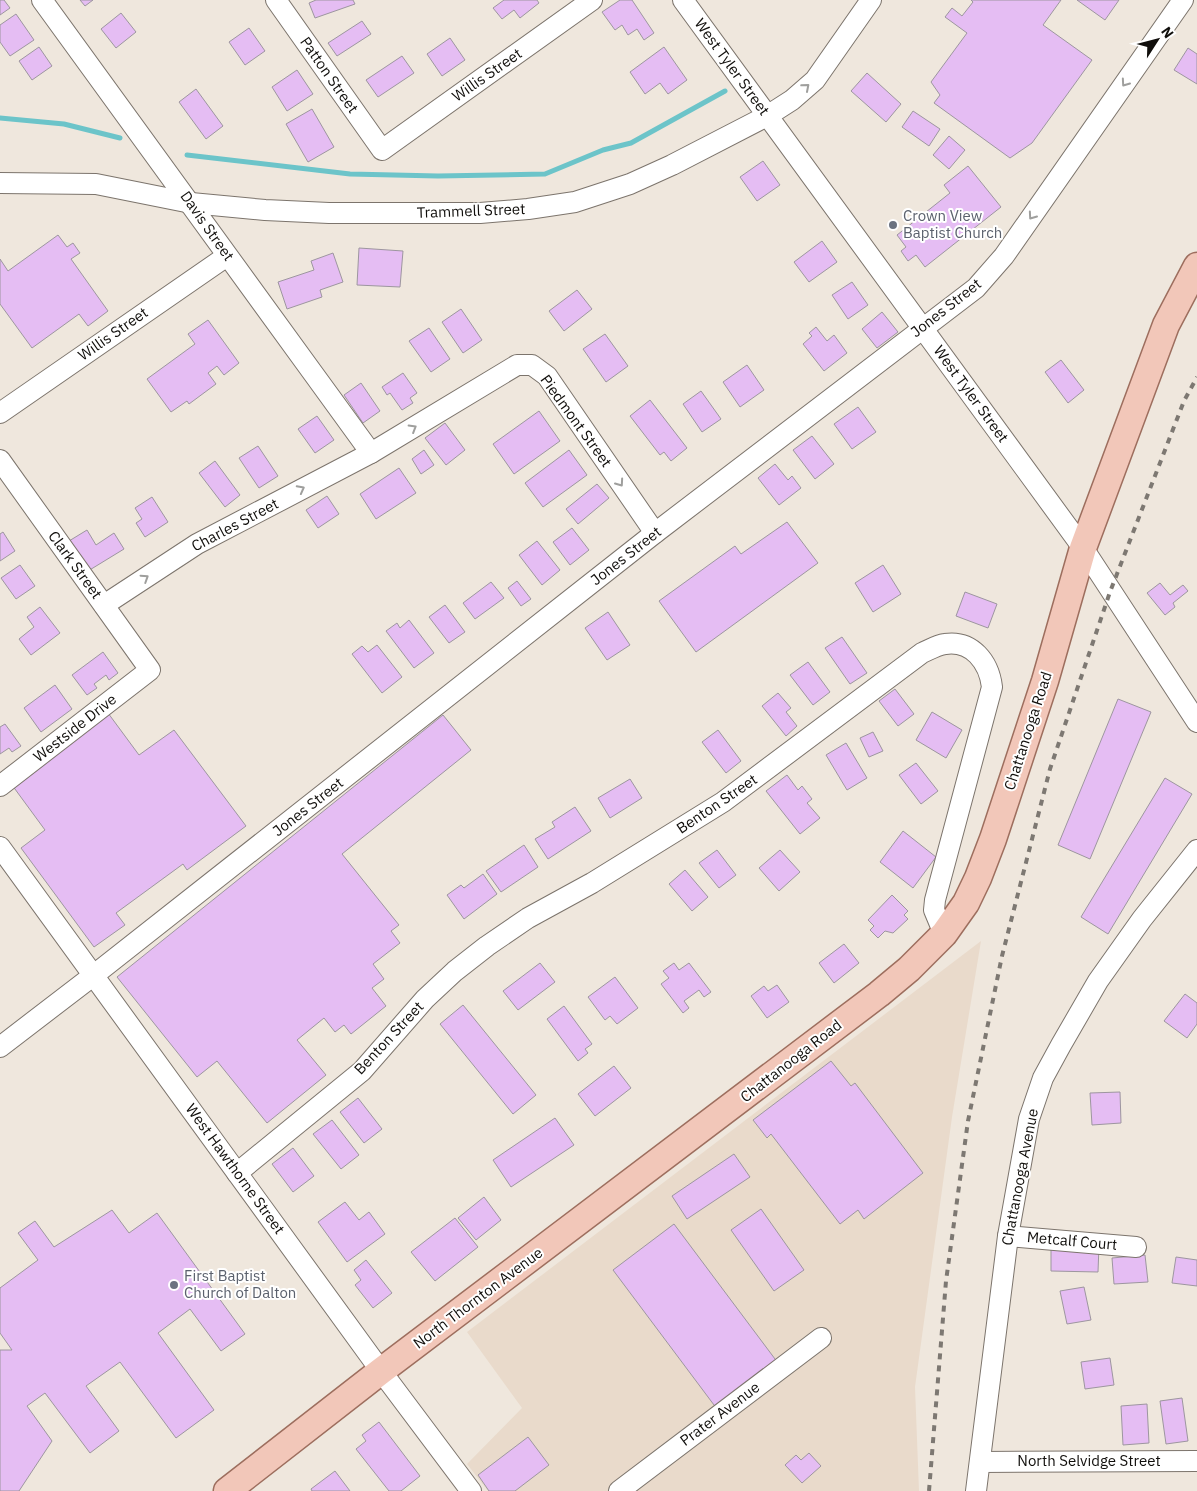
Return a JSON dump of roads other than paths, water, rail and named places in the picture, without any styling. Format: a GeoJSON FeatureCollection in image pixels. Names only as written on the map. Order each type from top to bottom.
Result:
{"type":"FeatureCollection","features":[{"type":"Feature","properties":{"kind":"main road","name":"Chattanooga Road"},"geometry":{"type":"LineString","coordinates":[[731,1107],[879,994],[909,968],[944,934],[966,903],[993,839],[1045,681],[1083,548],[1166,325],[1197,266]]}},
{"type":"Feature","properties":{"kind":"main road","name":"North Thornton Avenue"},"geometry":{"type":"LineString","coordinates":[[226,1491],[731,1107]]}},
{"type":"Feature","properties":{"kind":"street","name":"Davis Street"},"geometry":{"type":"LineString","coordinates":[[42,0],[371,453]]}},
{"type":"Feature","properties":{"kind":"street","name":"Patton Street"},"geometry":{"type":"LineString","coordinates":[[276,0],[382,150]]}},
{"type":"Feature","properties":{"kind":"street","name":"Willis Street"},"geometry":{"type":"LineString","coordinates":[[382,150],[592,0]]}},
{"type":"Feature","properties":{"kind":"street","name":"West Tyler Street"},"geometry":{"type":"LineString","coordinates":[[683,0],[1083,548],[1197,722]]}},
{"type":"Feature","properties":{"kind":"street","name":"Trammell Street"},"geometry":{"type":"LineString","coordinates":[[0,183],[96,184],[191,203],[265,210],[329,213],[480,213],[528,209],[575,202],[630,184],[672,165],[767,116],[792,100],[815,80],[871,0]]}},
{"type":"Feature","properties":{"kind":"street","name":"Jones Street"},"geometry":{"type":"LineString","coordinates":[[0,1047],[655,533],[976,288],[1004,256],[1183,0]]}},
{"type":"Feature","properties":{"kind":"street","name":"Willis Street"},"geometry":{"type":"LineString","coordinates":[[0,413],[227,256]]}},
{"type":"Feature","properties":{"kind":"street","name":"Piedmont Street"},"geometry":{"type":"LineString","coordinates":[[371,453],[517,365],[532,365],[547,376],[655,533]]}},
{"type":"Feature","properties":{"kind":"street","name":"Charles Street"},"geometry":{"type":"LineString","coordinates":[[104,605],[198,544],[371,453]]}},
{"type":"Feature","properties":{"kind":"street","name":"Clark Street"},"geometry":{"type":"LineString","coordinates":[[0,460],[150,670]]}},
{"type":"Feature","properties":{"kind":"street","name":"Benton Street"},"geometry":{"type":"LineString","coordinates":[[237,1172],[362,1071],[425,999],[455,971],[487,946],[528,918],[592,883],[693,822],[794,750],[922,653],[942,644],[951,643],[969,648],[978,655],[986,664],[992,687],[935,900],[934,910],[944,934]]}},
{"type":"Feature","properties":{"kind":"street","name":"Westside Drive"},"geometry":{"type":"LineString","coordinates":[[0,786],[150,670]]}},
{"type":"Feature","properties":{"kind":"street","name":"West Hawthorne Street"},"geometry":{"type":"LineString","coordinates":[[0,847],[471,1491]]}},
{"type":"Feature","properties":{"kind":"street","name":"Chattanooga Avenue"},"geometry":{"type":"LineString","coordinates":[[976,1491],[1008,1236],[1029,1119],[1044,1078],[1098,981],[1142,920],[1197,850]]}},
{"type":"Feature","properties":{"kind":"street","name":"Metcalf Court"},"geometry":{"type":"LineString","coordinates":[[1008,1236],[1136,1247]]}},
{"type":"Feature","properties":{"kind":"street","name":"Prater Avenue"},"geometry":{"type":"LineString","coordinates":[[619,1491],[820,1338]]}},
{"type":"Feature","properties":{"kind":"street","name":"North Selvidge Street"},"geometry":{"type":"LineString","coordinates":[[980,1462],[1197,1461]]}},
{"type":"Feature","properties":{"kind":"waterway"},"geometry":{"type":"LineString","coordinates":[[187,155],[350,174],[438,176],[545,174],[603,150],[631,143],[725,91]]}},
{"type":"Feature","properties":{"kind":"waterway"},"geometry":{"type":"LineString","coordinates":[[0,118],[64,124],[120,138]]}},
{"type":"Feature","properties":{"kind":"railway"},"geometry":{"type":"LineString","coordinates":[[929,1491],[946,1281],[968,1121],[1002,956],[1050,769],[1110,592],[1184,401],[1197,377]]}},
{"type":"Feature","properties":{"kind":"place","name":"Crown View Baptist Church"},"geometry":{"type":"Point","coordinates":[893,225]}},
{"type":"Feature","properties":{"kind":"place","name":"First Baptist Church of Dalton"},"geometry":{"type":"Point","coordinates":[174,1285]}}]}
